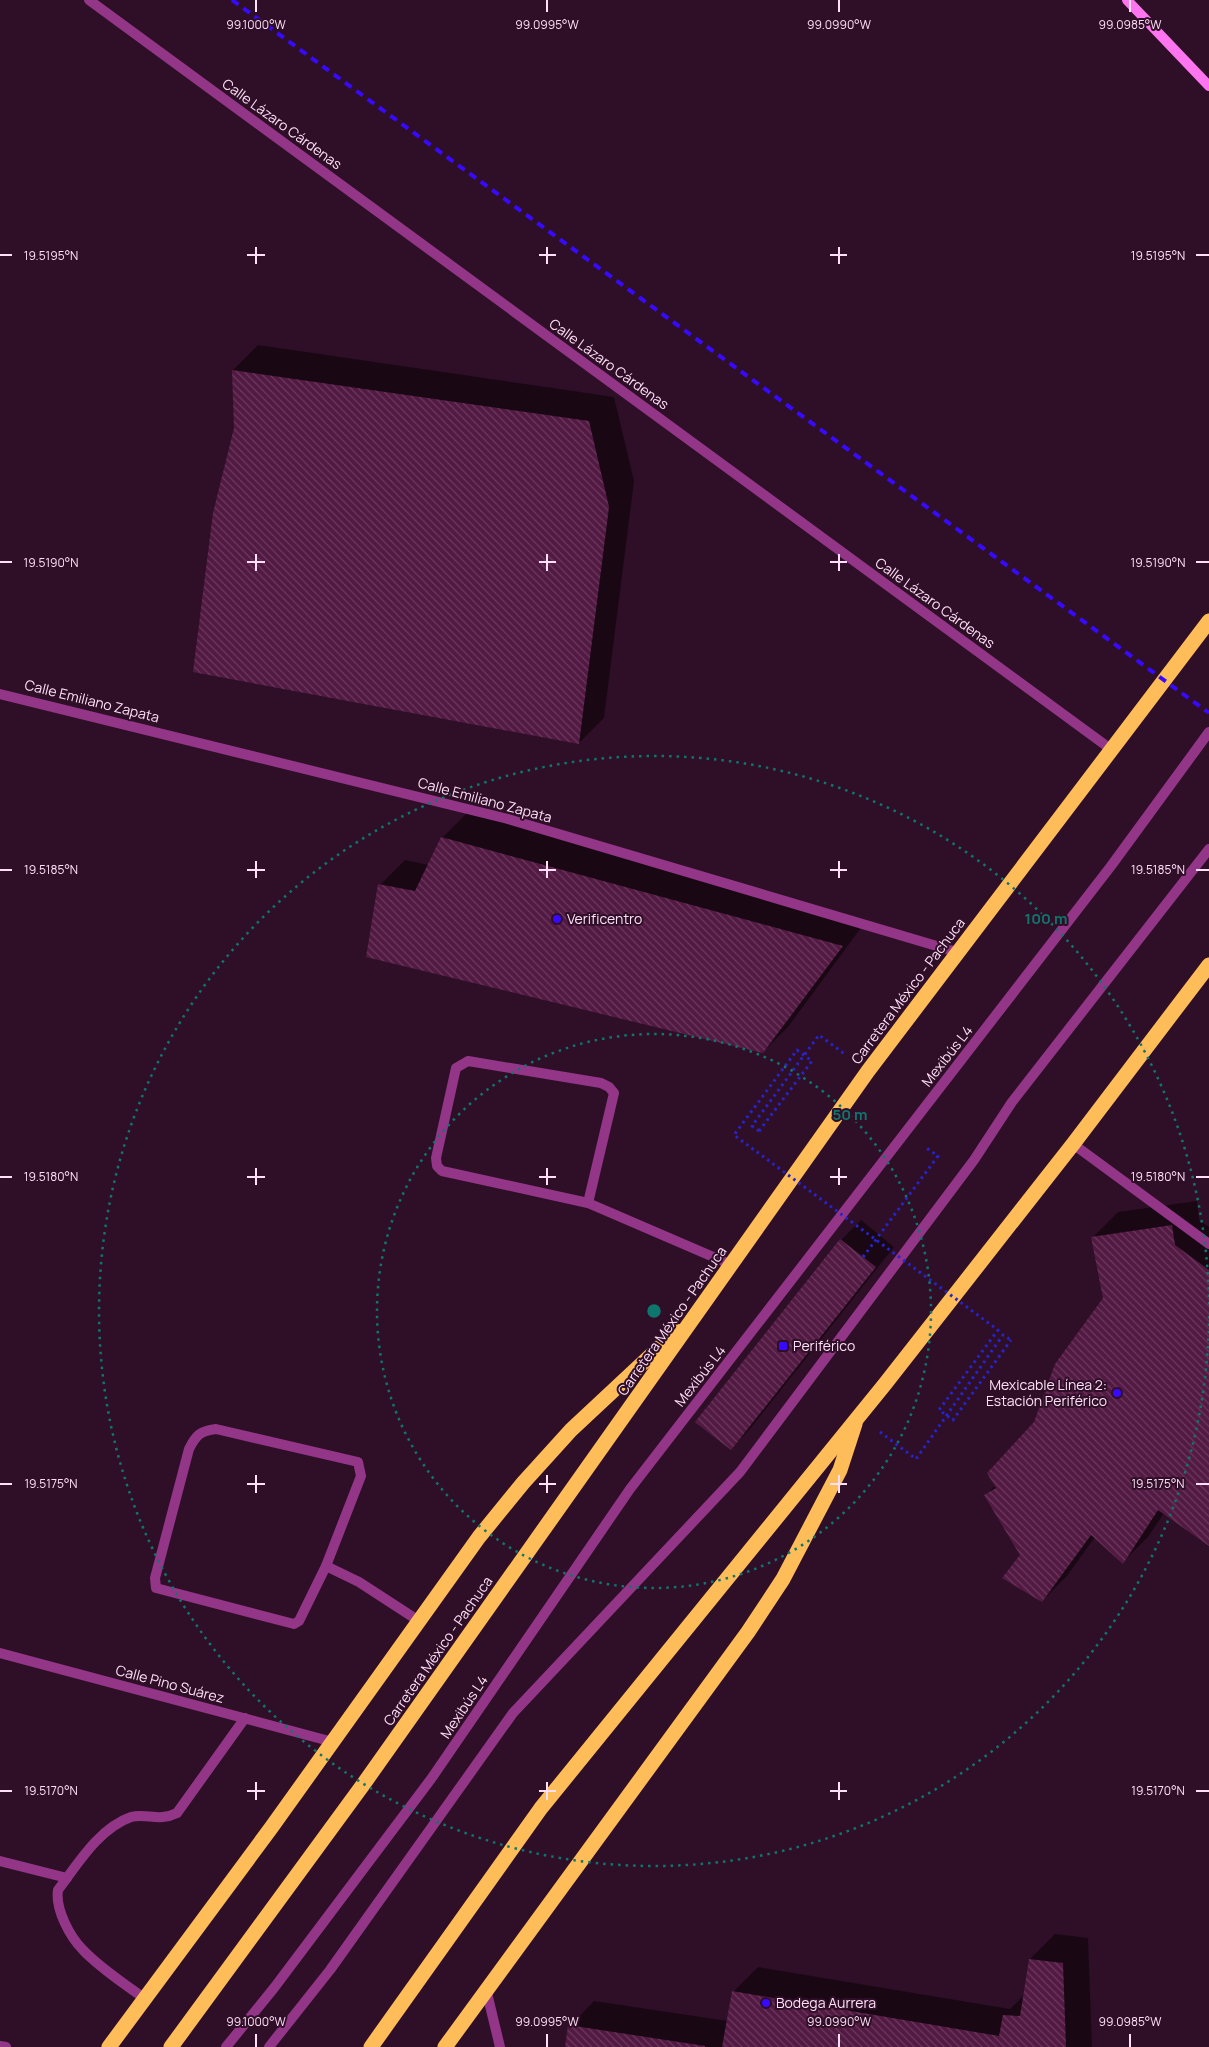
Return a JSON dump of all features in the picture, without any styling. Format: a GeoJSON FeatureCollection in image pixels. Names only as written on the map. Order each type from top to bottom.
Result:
{"type":"FeatureCollection","features":[{"type":"Feature","properties":{"kind":"highway","name":"Carretera México - Pachuca"},"geometry":{"type":"LineString","coordinates":[[171,2047],[365,1782],[868,1071],[1209,620]]}},
{"type":"Feature","properties":{"kind":"highway"},"geometry":{"type":"LineString","coordinates":[[371,2047],[541,1808],[858,1415],[1073,1144],[1209,965]]}},
{"type":"Feature","properties":{"kind":"highway"},"geometry":{"type":"LineString","coordinates":[[109,2047],[333,1742],[479,1537],[523,1483],[602,1399],[706,1302]]}},
{"type":"Feature","properties":{"kind":"highway"},"geometry":{"type":"LineString","coordinates":[[445,2047],[768,1602],[783,1579],[840,1470],[858,1415]]}},
{"type":"Feature","properties":{"kind":"main road"},"geometry":{"type":"LineString","coordinates":[[1127,0],[1209,86]]}},
{"type":"Feature","properties":{"kind":"street","name":"Calle Lázaro Cárdenas"},"geometry":{"type":"LineString","coordinates":[[89,0],[1112,750]]}},
{"type":"Feature","properties":{"kind":"street","name":"Calle Emiliano Zapata"},"geometry":{"type":"LineString","coordinates":[[0,694],[508,819],[958,952]]}},
{"type":"Feature","properties":{"kind":"street","name":"Mexibús L4"},"geometry":{"type":"LineString","coordinates":[[226,2047],[280,1980],[431,1779],[630,1489],[1111,866],[1209,732]]}},
{"type":"Feature","properties":{"kind":"street"},"geometry":{"type":"LineString","coordinates":[[269,2047],[330,1970],[513,1713],[740,1472],[974,1160],[1012,1102],[1209,849]]}},
{"type":"Feature","properties":{"kind":"street"},"geometry":{"type":"LineString","coordinates":[[588,1203],[614,1092],[601,1083],[468,1061],[456,1068],[436,1158],[437,1166],[442,1171],[588,1203],[732,1264]]}},
{"type":"Feature","properties":{"kind":"street"},"geometry":{"type":"LineString","coordinates":[[1073,1144],[1209,1244]]}},
{"type":"Feature","properties":{"kind":"street"},"geometry":{"type":"LineString","coordinates":[[216,1429],[358,1462],[361,1476],[326,1566],[299,1622],[294,1624],[156,1588],[155,1578],[162,1551],[189,1449],[196,1435],[204,1430],[216,1429]]}},
{"type":"Feature","properties":{"kind":"street"},"geometry":{"type":"LineString","coordinates":[[326,1566],[359,1582],[419,1622]]}},
{"type":"Feature","properties":{"kind":"street","name":"Calle Pino Suárez"},"geometry":{"type":"LineString","coordinates":[[0,1653],[333,1742]]}},
{"type":"Feature","properties":{"kind":"street"},"geometry":{"type":"LineString","coordinates":[[145,1999],[83,1950],[65,1922],[56,1898],[58,1890],[107,1830],[133,1817],[162,1819],[177,1813],[245,1718]]}},
{"type":"Feature","properties":{"kind":"street"},"geometry":{"type":"LineString","coordinates":[[0,1861],[68,1878]]}},
{"type":"Feature","properties":{"kind":"street"},"geometry":{"type":"LineString","coordinates":[[486,1989],[500,2047]]}},
{"type":"Feature","properties":{"kind":"street"},"geometry":{"type":"LineString","coordinates":[[0,2046],[6,2047]]}},
{"type":"Feature","properties":{"kind":"path"},"geometry":{"type":"LineString","coordinates":[[858,1415],[916,1459],[1004,1335],[1011,1340],[953,1420],[939,1410],[998,1330],[734,1135],[797,1050],[812,1061],[759,1131],[752,1126],[819,1035],[868,1071]]}},
{"type":"Feature","properties":{"kind":"path"},"geometry":{"type":"LineString","coordinates":[[863,1256],[938,1156],[926,1147]]}},
{"type":"Feature","properties":{"kind":"building"},"geometry":{"type":"Polygon","coordinates":[[[232,370],[589,421],[609,507],[579,744],[193,672],[213,513],[234,428],[232,370]]]}},
{"type":"Feature","properties":{"kind":"building","name":"Verificentro"},"geometry":{"type":"Polygon","coordinates":[[[441,837],[843,946],[763,1053],[366,957],[378,884],[415,891],[441,837]]]}},
{"type":"Feature","properties":{"kind":"building","name":"Mexicable Línea 2: Estación Periférico"},"geometry":{"type":"Polygon","coordinates":[[[1172,1225],[1175,1245],[1209,1270],[1209,1546],[1158,1510],[1123,1564],[1091,1535],[1042,1602],[1002,1578],[1020,1555],[984,1495],[996,1488],[987,1473],[1034,1422],[1055,1364],[1103,1298],[1091,1237],[1172,1225]]]}},
{"type":"Feature","properties":{"kind":"building"},"geometry":{"type":"Polygon","coordinates":[[[840,1239],[876,1267],[731,1450],[695,1422],[840,1239]]]}},
{"type":"Feature","properties":{"kind":"building","name":"Bodega Aurrera"},"geometry":{"type":"Polygon","coordinates":[[[1029,1959],[1063,1963],[1066,2047],[722,2047],[732,1991],[999,2036],[1003,2015],[1020,2016],[1029,1959]]]}},
{"type":"Feature","properties":{"kind":"building"},"geometry":{"type":"Polygon","coordinates":[[[568,2025],[705,2046],[705,2047],[565,2047],[568,2025]]]}},
{"type":"Feature","properties":{"kind":"railway"},"geometry":{"type":"LineString","coordinates":[[232,0],[1209,713]]}},
{"type":"Feature","properties":{"kind":"place","name":"Verificentro"},"geometry":{"type":"Point","coordinates":[557,919]}},
{"type":"Feature","properties":{"kind":"place","name":"Periférico"},"geometry":{"type":"Point","coordinates":[783,1346]}},
{"type":"Feature","properties":{"kind":"place","name":"Mexicable Línea 2: Estación Periférico"},"geometry":{"type":"Point","coordinates":[1117,1393]}},
{"type":"Feature","properties":{"kind":"place","name":"Bodega Aurrera"},"geometry":{"type":"Point","coordinates":[766,2003]}}]}
